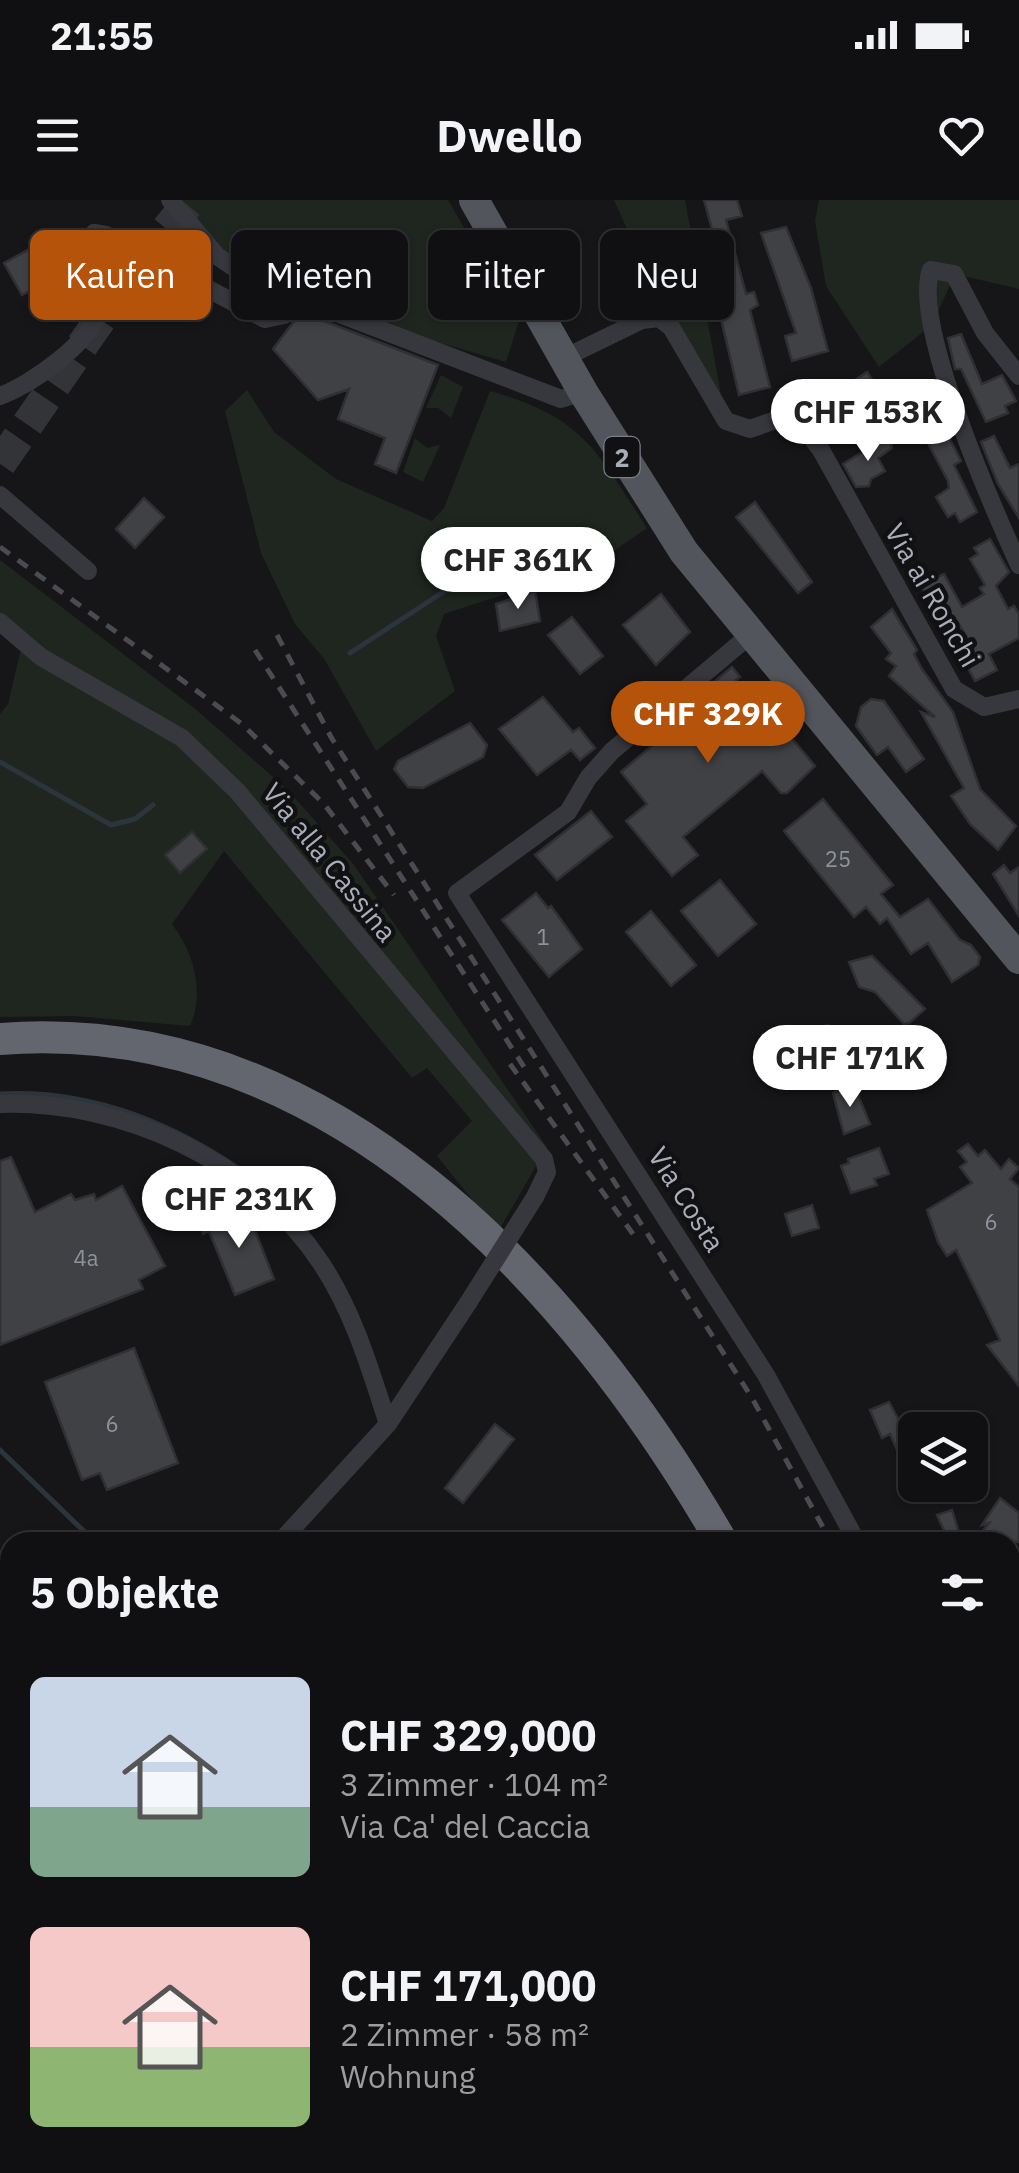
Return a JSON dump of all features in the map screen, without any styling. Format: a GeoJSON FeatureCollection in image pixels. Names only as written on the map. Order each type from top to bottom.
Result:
{"type":"FeatureCollection","features":[{"type":"Feature","properties":{"kind":"highway"},"geometry":{"type":"LineString","coordinates":[[0,1040],[76,1039],[184,1054],[274,1085],[361,1133],[466,1219],[550,1305],[645,1425],[715,1532]]}},
{"type":"Feature","properties":{"kind":"highway"},"geometry":{"type":"LineString","coordinates":[[0,1058],[76,1057],[183,1073],[249,1094],[346,1144],[427,1208],[558,1346],[638,1450],[692,1532]]}},
{"type":"Feature","properties":{"kind":"main road","name":"2"},"geometry":{"type":"LineString","coordinates":[[474,200],[583,392],[674,536],[750,636],[1019,959]]}},
{"type":"Feature","properties":{"kind":"street"},"geometry":{"type":"LineString","coordinates":[[170,200],[217,256],[231,267]]}},
{"type":"Feature","properties":{"kind":"street"},"geometry":{"type":"LineString","coordinates":[[0,396],[51,367],[94,319],[99,294],[85,246],[94,234],[106,235],[231,301]]}},
{"type":"Feature","properties":{"kind":"street"},"geometry":{"type":"LineString","coordinates":[[1019,376],[985,333],[954,274],[931,270],[925,286],[932,324],[967,444],[1019,565]]}},
{"type":"Feature","properties":{"kind":"street","name":"Via ai Ronchi"},"geometry":{"type":"LineString","coordinates":[[564,358],[642,320],[658,318],[672,328],[726,421],[750,429],[793,414],[821,450],[954,689],[984,708],[1019,699]]}},
{"type":"Feature","properties":{"kind":"street"},"geometry":{"type":"LineString","coordinates":[[352,320],[561,398],[583,392]]}},
{"type":"Feature","properties":{"kind":"street"},"geometry":{"type":"LineString","coordinates":[[0,494],[88,572]]}},
{"type":"Feature","properties":{"kind":"street","name":"Via alla Cassina"},"geometry":{"type":"LineString","coordinates":[[0,622],[42,657],[182,738],[238,792],[544,1159],[548,1172],[535,1197],[388,1424]]}},
{"type":"Feature","properties":{"kind":"street","name":"Via Costa"},"geometry":{"type":"LineString","coordinates":[[750,636],[612,751],[588,778],[568,812],[457,893],[766,1375],[851,1532]]}},
{"type":"Feature","properties":{"kind":"street"},"geometry":{"type":"LineString","coordinates":[[0,1104],[87,1111],[131,1122],[204,1156],[247,1186],[300,1236],[335,1286],[365,1353],[388,1424],[289,1532]]}},
{"type":"Feature","properties":{"kind":"shaded area"},"geometry":{"type":"Polygon","coordinates":[[[177,200],[448,200],[466,230],[428,230],[428,320],[518,320],[506,362],[361,320],[408,320],[408,230],[231,230],[231,261],[211,239],[211,230],[203,230],[177,200]]]}},
{"type":"Feature","properties":{"kind":"shaded area"},"geometry":{"type":"Polygon","coordinates":[[[614,200],[685,200],[691,230],[627,230],[614,200]]]}},
{"type":"Feature","properties":{"kind":"shaded area"},"geometry":{"type":"Polygon","coordinates":[[[819,200],[1019,200],[1019,289],[955,274],[932,325],[879,367],[826,286],[815,221],[819,200]]]}},
{"type":"Feature","properties":{"kind":"shaded area"},"geometry":{"type":"Polygon","coordinates":[[[668,320],[707,320],[726,421],[668,320]]]}},
{"type":"Feature","properties":{"kind":"shaded area"},"geometry":{"type":"Polygon","coordinates":[[[441,375],[463,387],[451,418],[438,408],[426,408],[441,375]]]}},
{"type":"Feature","properties":{"kind":"shaded area"},"geometry":{"type":"Polygon","coordinates":[[[247,390],[274,432],[336,479],[432,521],[444,508],[490,391],[522,401],[568,425],[585,440],[647,528],[592,566],[444,614],[436,636],[455,691],[376,751],[325,660],[295,624],[261,553],[225,411],[247,390]]]}},
{"type":"Feature","properties":{"kind":"shaded area"},"geometry":{"type":"Polygon","coordinates":[[[415,438],[427,448],[440,445],[423,482],[403,472],[415,438]]]}},
{"type":"Feature","properties":{"kind":"shaded area"},"geometry":{"type":"Polygon","coordinates":[[[0,560],[194,708],[288,790],[354,865],[547,1147],[498,1232],[437,1156],[472,1121],[427,1068],[412,1078],[224,851],[172,924],[195,973],[197,1000],[190,1026],[74,1016],[0,1017],[0,714],[8,704],[24,636],[0,613],[0,560]]]}},
{"type":"Feature","properties":{"kind":"building"},"geometry":{"type":"Polygon","coordinates":[[[704,200],[737,200],[742,216],[726,220],[729,230],[712,230],[704,200]]]}},
{"type":"Feature","properties":{"kind":"building"},"geometry":{"type":"Polygon","coordinates":[[[786,227],[811,288],[828,351],[792,361],[785,336],[796,333],[761,233],[786,227]]]}},
{"type":"Feature","properties":{"kind":"building"},"geometry":{"type":"Polygon","coordinates":[[[30,249],[30,290],[22,295],[4,263],[30,249]]]}},
{"type":"Feature","properties":{"kind":"building"},"geometry":{"type":"Polygon","coordinates":[[[734,250],[746,294],[754,292],[758,305],[750,310],[770,387],[739,395],[721,320],[734,320],[734,250]]]}},
{"type":"Feature","properties":{"kind":"building"},"geometry":{"type":"Polygon","coordinates":[[[295,320],[322,320],[438,365],[396,473],[375,464],[385,438],[338,419],[349,389],[318,400],[273,349],[295,320]]]}},
{"type":"Feature","properties":{"kind":"building"},"geometry":{"type":"Polygon","coordinates":[[[961,334],[982,384],[1002,375],[1016,401],[1005,406],[1008,413],[986,422],[961,369],[955,369],[948,338],[961,334]]]}},
{"type":"Feature","properties":{"kind":"building"},"geometry":{"type":"Polygon","coordinates":[[[867,372],[881,393],[887,389],[894,399],[898,396],[910,414],[883,432],[849,384],[867,372]]]}},
{"type":"Feature","properties":{"kind":"building"},"geometry":{"type":"Polygon","coordinates":[[[940,404],[949,427],[945,429],[961,461],[954,465],[977,512],[960,522],[955,513],[948,517],[936,497],[949,488],[948,481],[914,417],[940,404]]]}},
{"type":"Feature","properties":{"kind":"building"},"geometry":{"type":"Polygon","coordinates":[[[890,435],[892,448],[878,458],[885,471],[871,479],[869,486],[856,487],[843,464],[890,435]]]}},
{"type":"Feature","properties":{"kind":"building"},"geometry":{"type":"Polygon","coordinates":[[[994,436],[1010,468],[1019,464],[1019,518],[998,484],[981,442],[994,436]]]}},
{"type":"Feature","properties":{"kind":"building"},"geometry":{"type":"Polygon","coordinates":[[[144,498],[164,517],[135,548],[116,529],[144,498]]]}},
{"type":"Feature","properties":{"kind":"building"},"geometry":{"type":"Polygon","coordinates":[[[755,502],[812,582],[798,593],[736,517],[755,502]]]}},
{"type":"Feature","properties":{"kind":"building"},"geometry":{"type":"Polygon","coordinates":[[[990,539],[1009,572],[996,586],[1008,609],[1014,606],[1019,614],[1019,638],[989,654],[997,670],[975,681],[961,655],[973,648],[959,624],[948,629],[921,586],[944,574],[962,607],[984,594],[980,588],[985,585],[970,559],[978,554],[974,548],[990,539]]]}},
{"type":"Feature","properties":{"kind":"building"},"geometry":{"type":"Polygon","coordinates":[[[535,591],[540,621],[500,631],[496,604],[535,591]]]}},
{"type":"Feature","properties":{"kind":"building"},"geometry":{"type":"Polygon","coordinates":[[[661,594],[690,632],[656,665],[623,625],[661,594]]]}},
{"type":"Feature","properties":{"kind":"building"},"geometry":{"type":"Polygon","coordinates":[[[892,609],[917,650],[914,654],[922,669],[953,712],[980,789],[1016,826],[998,850],[970,824],[951,796],[964,788],[921,712],[935,717],[889,676],[896,666],[886,659],[891,653],[871,627],[892,609]]]}},
{"type":"Feature","properties":{"kind":"building"},"geometry":{"type":"Polygon","coordinates":[[[572,617],[603,656],[580,674],[548,635],[572,617]]]}},
{"type":"Feature","properties":{"kind":"building"},"geometry":{"type":"Polygon","coordinates":[[[732,667],[740,677],[736,680],[752,701],[757,697],[815,766],[787,793],[781,793],[762,771],[683,837],[698,855],[672,876],[626,821],[647,804],[621,772],[668,730],[663,724],[732,667]]]}},
{"type":"Feature","properties":{"kind":"building"},"geometry":{"type":"Polygon","coordinates":[[[543,697],[573,732],[579,728],[595,748],[580,760],[571,750],[537,775],[499,729],[543,697]]]}},
{"type":"Feature","properties":{"kind":"building"},"geometry":{"type":"Polygon","coordinates":[[[871,699],[884,701],[924,759],[906,772],[888,747],[877,755],[856,726],[861,707],[871,699]]]}},
{"type":"Feature","properties":{"kind":"building"},"geometry":{"type":"Polygon","coordinates":[[[470,723],[487,745],[483,757],[423,788],[408,787],[394,769],[398,761],[470,723]]]}},
{"type":"Feature","properties":{"kind":"building"},"geometry":{"type":"Polygon","coordinates":[[[823,799],[893,885],[881,894],[900,917],[928,899],[960,940],[971,945],[980,957],[978,965],[952,982],[928,943],[911,954],[887,918],[880,924],[866,907],[854,917],[784,831],[823,799]]]}},
{"type":"Feature","properties":{"kind":"building"},"geometry":{"type":"Polygon","coordinates":[[[591,811],[612,837],[557,880],[535,855],[591,811]]]}},
{"type":"Feature","properties":{"kind":"building"},"geometry":{"type":"Polygon","coordinates":[[[192,832],[207,849],[180,873],[165,855],[192,832]]]}},
{"type":"Feature","properties":{"kind":"building"},"geometry":{"type":"Polygon","coordinates":[[[1004,865],[1010,873],[1019,867],[1019,916],[993,874],[1004,865]]]}},
{"type":"Feature","properties":{"kind":"building"},"geometry":{"type":"Polygon","coordinates":[[[720,880],[756,924],[718,956],[681,911],[720,880]]]}},
{"type":"Feature","properties":{"kind":"building"},"geometry":{"type":"Polygon","coordinates":[[[536,893],[548,908],[551,906],[582,949],[549,977],[502,920],[536,893]]]}},
{"type":"Feature","properties":{"kind":"building"},"geometry":{"type":"Polygon","coordinates":[[[651,911],[696,965],[671,986],[626,932],[651,911]]]}},
{"type":"Feature","properties":{"kind":"building"},"geometry":{"type":"Polygon","coordinates":[[[872,956],[925,1009],[909,1023],[904,1024],[875,992],[859,987],[849,962],[872,956]]]}},
{"type":"Feature","properties":{"kind":"building"},"geometry":{"type":"Polygon","coordinates":[[[828,1025],[846,1064],[818,1072],[808,1032],[828,1025]]]}},
{"type":"Feature","properties":{"kind":"building"},"geometry":{"type":"Polygon","coordinates":[[[854,1085],[870,1124],[844,1134],[833,1093],[854,1085]]]}},
{"type":"Feature","properties":{"kind":"building"},"geometry":{"type":"Polygon","coordinates":[[[968,1144],[978,1156],[985,1150],[1001,1169],[1009,1159],[1019,1168],[1010,1179],[1019,1187],[1019,1386],[987,1345],[1000,1340],[956,1250],[947,1256],[938,1242],[927,1210],[972,1183],[960,1167],[967,1162],[958,1151],[968,1144]]]}},
{"type":"Feature","properties":{"kind":"building"},"geometry":{"type":"Polygon","coordinates":[[[879,1148],[889,1174],[874,1179],[877,1185],[851,1193],[841,1166],[849,1163],[848,1159],[879,1148]]]}},
{"type":"Feature","properties":{"kind":"building"},"geometry":{"type":"Polygon","coordinates":[[[11,1157],[35,1212],[71,1194],[75,1200],[94,1194],[96,1200],[122,1186],[165,1266],[139,1280],[143,1289],[0,1345],[0,1161],[11,1157]]]}},
{"type":"Feature","properties":{"kind":"building"},"geometry":{"type":"Polygon","coordinates":[[[812,1205],[819,1228],[792,1236],[785,1214],[812,1205]]]}},
{"type":"Feature","properties":{"kind":"building"},"geometry":{"type":"Polygon","coordinates":[[[225,1212],[230,1222],[249,1215],[274,1279],[235,1295],[209,1231],[203,1234],[199,1222],[225,1212]]]}},
{"type":"Feature","properties":{"kind":"building"},"geometry":{"type":"Polygon","coordinates":[[[134,1348],[178,1463],[107,1490],[100,1473],[82,1480],[45,1382],[134,1348]]]}},
{"type":"Feature","properties":{"kind":"building"},"geometry":{"type":"Polygon","coordinates":[[[889,1402],[898,1419],[898,1452],[890,1434],[882,1438],[870,1410],[889,1402]]]}},
{"type":"Feature","properties":{"kind":"building"},"geometry":{"type":"Polygon","coordinates":[[[495,1424],[514,1439],[463,1503],[445,1488],[495,1424]]]}},
{"type":"Feature","properties":{"kind":"building"},"geometry":{"type":"Polygon","coordinates":[[[1000,1498],[1019,1513],[1019,1532],[982,1532],[989,1523],[982,1525],[1000,1498]]]}},
{"type":"Feature","properties":{"kind":"building"},"geometry":{"type":"Polygon","coordinates":[[[952,1510],[959,1532],[945,1532],[937,1515],[952,1510]]]}},
{"type":"Feature","properties":{"kind":"waterway"},"geometry":{"type":"LineString","coordinates":[[350,653],[463,579],[555,559],[587,540]]}},
{"type":"Feature","properties":{"kind":"waterway"},"geometry":{"type":"LineString","coordinates":[[0,762],[111,825],[135,819],[153,805]]}},
{"type":"Feature","properties":{"kind":"waterway"},"geometry":{"type":"LineString","coordinates":[[0,1094],[70,1098],[137,1116],[200,1145],[259,1183]]}},
{"type":"Feature","properties":{"kind":"waterway"},"geometry":{"type":"LineString","coordinates":[[0,1450],[85,1532]]}},
{"type":"Feature","properties":{"kind":"tunnel"},"geometry":{"type":"LineString","coordinates":[[0,464],[140,262],[191,200]]}},
{"type":"Feature","properties":{"kind":"railway"},"geometry":{"type":"LineString","coordinates":[[0,547],[242,724],[324,804],[394,895]]}},
{"type":"Feature","properties":{"kind":"railway"},"geometry":{"type":"LineString","coordinates":[[277,635],[331,737],[752,1398],[826,1532]]}},
{"type":"Feature","properties":{"kind":"railway"},"geometry":{"type":"LineString","coordinates":[[255,650],[526,1070]]}},
{"type":"Feature","properties":{"kind":"railway"},"geometry":{"type":"LineString","coordinates":[[510,1064],[633,1234]]}}]}
